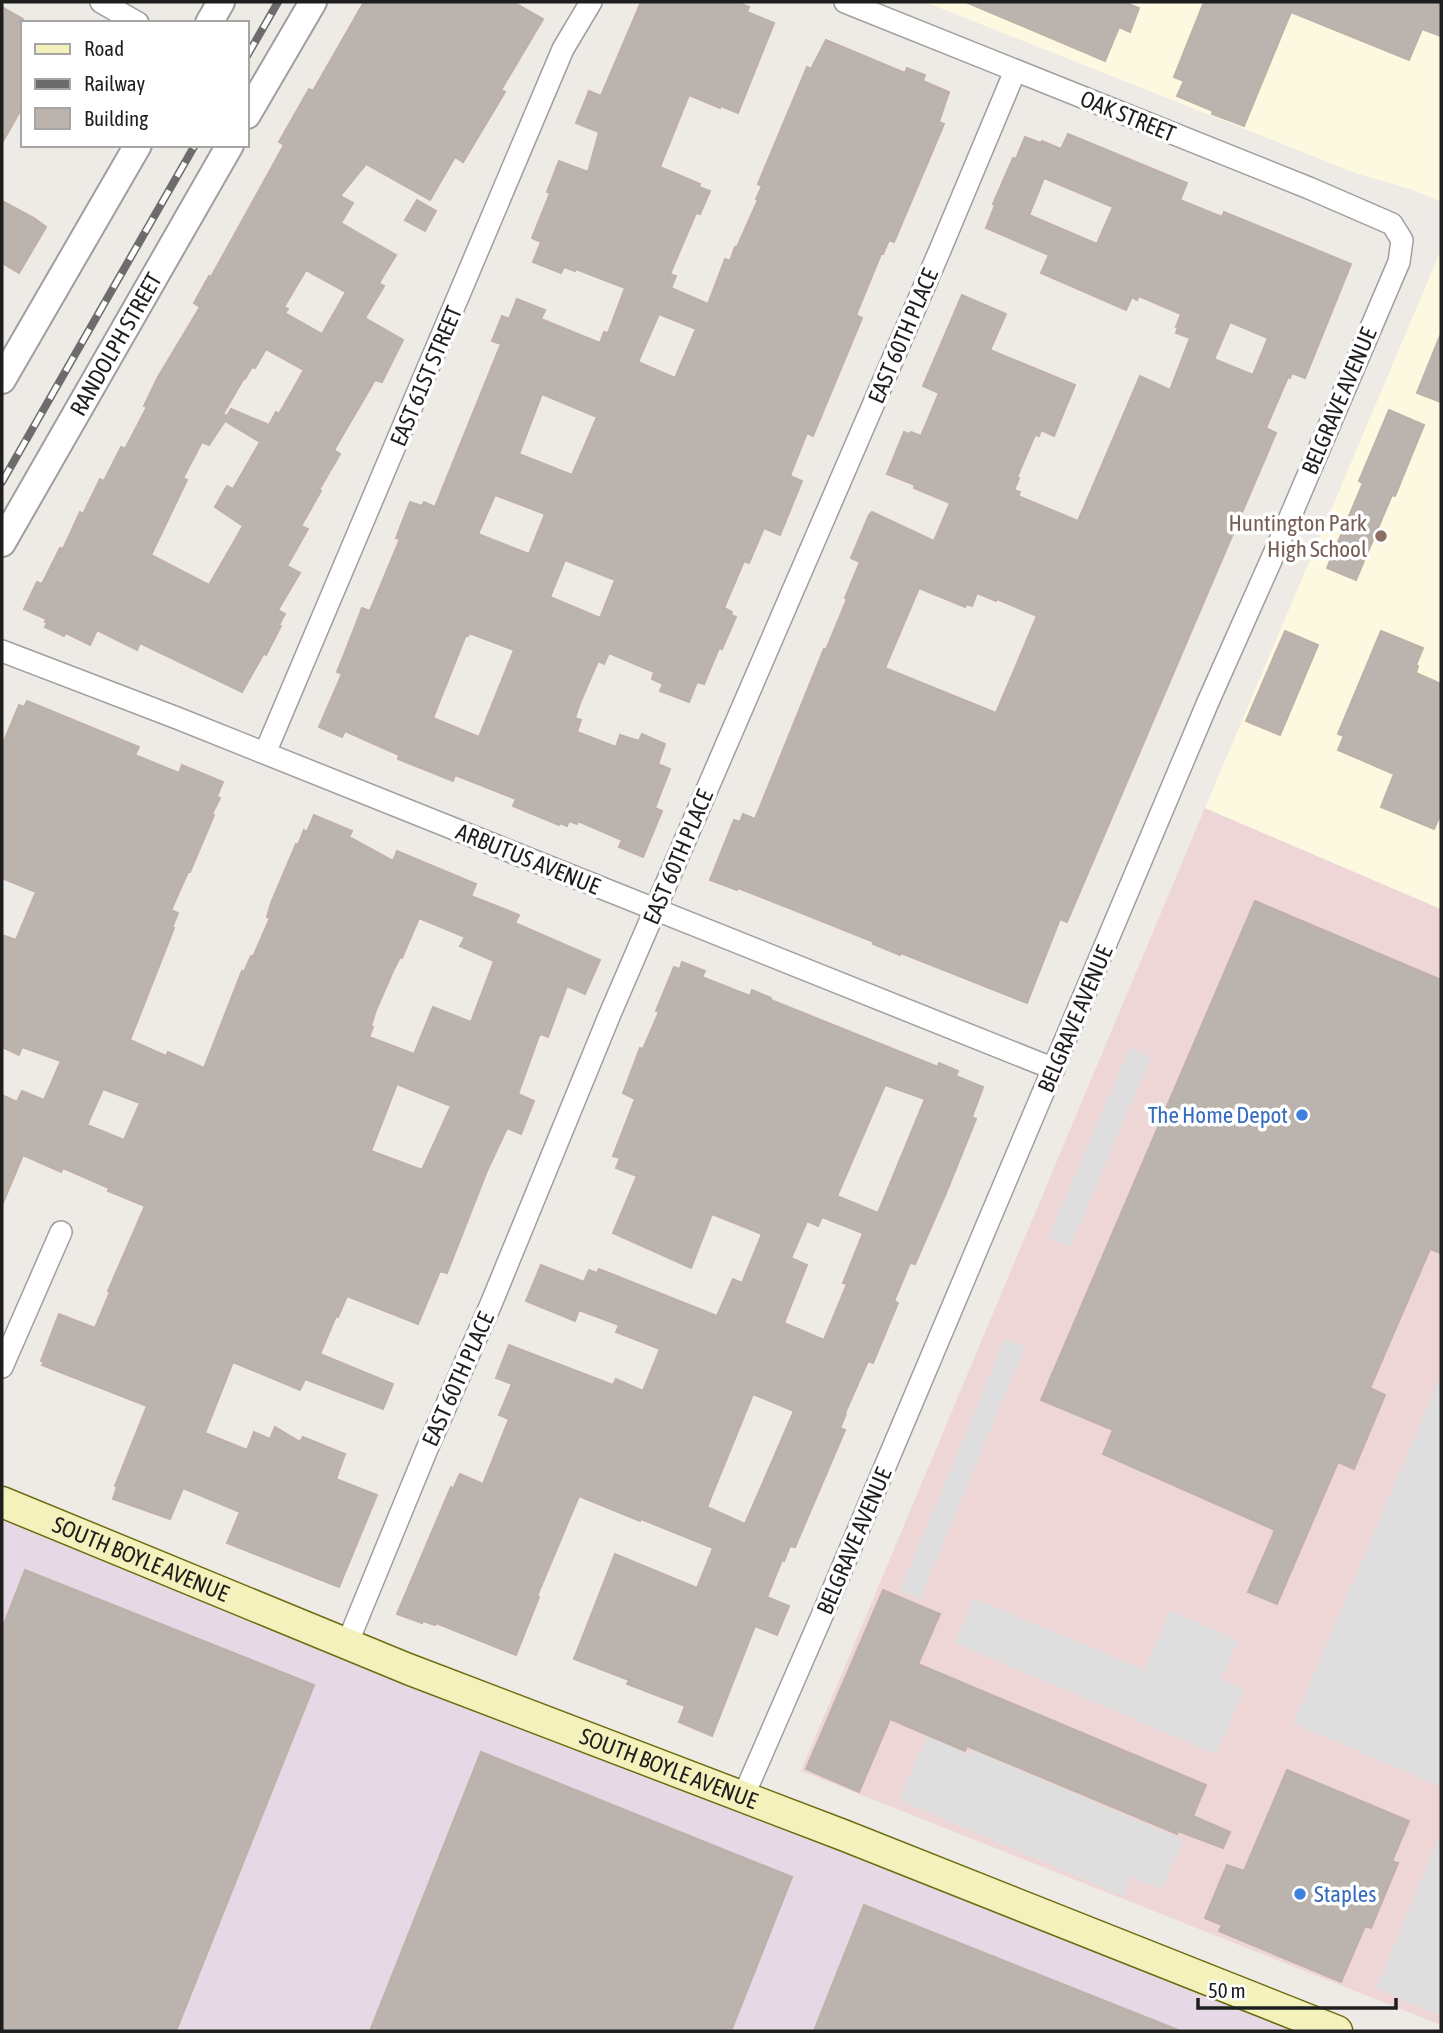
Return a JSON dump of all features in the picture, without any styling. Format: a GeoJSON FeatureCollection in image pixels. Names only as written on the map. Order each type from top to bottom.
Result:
{"type":"FeatureCollection","features":[{"type":"Feature","properties":{"kind":"main road","name":"SOUTH BOYLE AVENUE"},"geometry":{"type":"LineString","coordinates":[[2,1502],[347,1644],[1336,2031]]}},
{"type":"Feature","properties":{"kind":"street"},"geometry":{"type":"LineString","coordinates":[[101,2],[134,21]]}},
{"type":"Feature","properties":{"kind":"street"},"geometry":{"type":"LineString","coordinates":[[210,21],[221,2]]}},
{"type":"Feature","properties":{"kind":"street"},"geometry":{"type":"LineString","coordinates":[[248,114],[313,2]]}},
{"type":"Feature","properties":{"kind":"street","name":"EAST 61ST STREET"},"geometry":{"type":"LineString","coordinates":[[265,753],[563,49],[591,2]]}},
{"type":"Feature","properties":{"kind":"street","name":"OAK STREET"},"geometry":{"type":"LineString","coordinates":[[845,2],[1309,188],[1392,224],[1402,240]]}},
{"type":"Feature","properties":{"kind":"street","name":"EAST 60TH PLACE"},"geometry":{"type":"LineString","coordinates":[[347,1644],[610,1014],[935,263],[1015,71]]}},
{"type":"Feature","properties":{"kind":"street"},"geometry":{"type":"LineString","coordinates":[[2,380],[137,147]]}},
{"type":"Feature","properties":{"kind":"street","name":"RANDOLPH STREET"},"geometry":{"type":"LineString","coordinates":[[2,543],[229,147]]}},
{"type":"Feature","properties":{"kind":"street","name":"BELGRAVE AVENUE"},"geometry":{"type":"LineString","coordinates":[[743,1797],[1208,702],[1399,262],[1402,240]]}},
{"type":"Feature","properties":{"kind":"street","name":"ARBUTUS AVENUE"},"geometry":{"type":"LineString","coordinates":[[2,651],[265,753],[1054,1069]]}},
{"type":"Feature","properties":{"kind":"street"},"geometry":{"type":"LineString","coordinates":[[2,1367],[61,1232]]}},
{"type":"Feature","properties":{"kind":"shaded area"},"geometry":{"type":"Polygon","coordinates":[[[925,2],[1441,2],[1441,202],[1410,189],[1358,174],[925,2]]]}},
{"type":"Feature","properties":{"kind":"shaded area","name":"Huntington Park High School"},"geometry":{"type":"Polygon","coordinates":[[[1441,250],[1441,909],[1205,808],[1441,250]]]}},
{"type":"Feature","properties":{"kind":"shaded area"},"geometry":{"type":"Polygon","coordinates":[[[1205,808],[1441,909],[1441,2025],[801,1771],[1205,808]]]}},
{"type":"Feature","properties":{"kind":"shaded area"},"geometry":{"type":"Polygon","coordinates":[[[1130,1047],[1151,1057],[1070,1247],[1048,1238],[1130,1047]]]}},
{"type":"Feature","properties":{"kind":"shaded area"},"geometry":{"type":"Polygon","coordinates":[[[1005,1339],[1025,1347],[920,1599],[900,1591],[1005,1339]]]}},
{"type":"Feature","properties":{"kind":"shaded area"},"geometry":{"type":"Polygon","coordinates":[[[1441,1375],[1441,1787],[1293,1723],[1441,1375]]]}},
{"type":"Feature","properties":{"kind":"shaded area"},"geometry":{"type":"Polygon","coordinates":[[[2,1503],[1322,2031],[2,2031],[2,1503]]]}},
{"type":"Feature","properties":{"kind":"shaded area"},"geometry":{"type":"Polygon","coordinates":[[[974,1598],[1144,1670],[1170,1611],[1238,1640],[1221,1679],[1244,1689],[1216,1754],[955,1643],[974,1598]]]}},
{"type":"Feature","properties":{"kind":"shaded area"},"geometry":{"type":"Polygon","coordinates":[[[927,1736],[971,1755],[973,1750],[1183,1840],[1162,1890],[1131,1877],[1123,1896],[899,1800],[927,1736]]]}},
{"type":"Feature","properties":{"kind":"shaded area"},"geometry":{"type":"Polygon","coordinates":[[[1441,1833],[1441,2016],[1376,1988],[1441,1833]]]}},
{"type":"Feature","properties":{"kind":"building"},"geometry":{"type":"Polygon","coordinates":[[[364,2],[513,2],[543,19],[501,90],[505,92],[463,162],[455,157],[430,200],[366,164],[340,196],[353,203],[341,223],[396,255],[379,283],[384,286],[365,318],[403,340],[382,382],[375,380],[334,450],[340,454],[301,526],[308,529],[287,566],[300,573],[278,610],[285,614],[279,625],[281,626],[242,692],[140,643],[137,650],[97,630],[90,645],[66,633],[64,636],[45,627],[46,619],[24,609],[37,582],[42,584],[60,548],[63,549],[80,512],[83,514],[100,479],[104,481],[121,447],[125,449],[147,407],[144,406],[158,377],[200,307],[194,303],[284,145],[279,142],[309,89],[313,91],[364,2]],[[306,270],[284,307],[288,309],[285,313],[322,334],[346,292],[306,270]],[[266,349],[255,368],[252,367],[244,378],[223,414],[227,416],[231,409],[269,425],[276,412],[279,414],[304,370],[266,349]],[[225,421],[209,445],[202,442],[183,478],[187,480],[151,555],[209,585],[243,526],[215,507],[227,486],[233,489],[260,442],[225,421]]]}},
{"type":"Feature","properties":{"kind":"building"},"geometry":{"type":"Polygon","coordinates":[[[641,2],[737,2],[749,7],[747,12],[774,23],[738,113],[689,95],[660,167],[710,191],[700,214],[696,213],[670,274],[676,276],[671,288],[708,304],[725,259],[730,261],[758,200],[756,199],[762,186],[758,184],[807,67],[811,69],[826,40],[905,73],[907,68],[925,75],[923,81],[949,92],[939,122],[944,124],[894,242],[889,240],[881,254],[856,315],[862,318],[813,436],[807,433],[790,476],[802,481],[780,535],[764,528],[749,563],[744,561],[724,608],[736,617],[704,684],[697,682],[689,702],[660,691],[663,684],[652,679],[654,672],[609,653],[604,664],[598,661],[580,703],[575,718],[581,720],[577,732],[616,747],[620,735],[639,741],[642,734],[665,744],[658,764],[670,769],[655,808],[662,811],[643,857],[619,847],[622,840],[578,821],[577,824],[569,821],[567,826],[560,823],[559,825],[513,806],[516,799],[455,775],[453,781],[398,759],[399,755],[345,731],[342,737],[319,727],[342,674],[337,672],[362,608],[370,611],[400,539],[396,538],[410,502],[422,506],[424,502],[435,507],[501,344],[492,341],[502,316],[509,319],[517,299],[545,310],[541,319],[600,343],[604,332],[608,333],[625,288],[576,269],[575,271],[564,267],[561,273],[533,262],[541,242],[532,238],[559,161],[588,172],[599,132],[576,123],[589,91],[601,96],[641,2]],[[659,314],[638,362],[675,378],[696,329],[659,314]],[[542,394],[519,454],[572,475],[597,417],[542,394]],[[495,495],[478,534],[529,554],[545,514],[495,495]],[[565,560],[550,597],[600,618],[615,580],[565,560]],[[469,633],[433,718],[479,737],[514,650],[469,633]]]}},
{"type":"Feature","properties":{"kind":"building"},"geometry":{"type":"Polygon","coordinates":[[[966,2],[1124,2],[1139,8],[1130,32],[1119,27],[1105,61],[966,2]]]}},
{"type":"Feature","properties":{"kind":"building"},"geometry":{"type":"Polygon","coordinates":[[[1204,2],[1441,2],[1441,36],[1422,29],[1409,60],[1291,12],[1244,126],[1212,114],[1213,111],[1177,96],[1184,81],[1174,77],[1204,2]]]}},
{"type":"Feature","properties":{"kind":"building"},"geometry":{"type":"Polygon","coordinates":[[[2,7],[23,21],[21,110],[2,143],[2,7]]]}},
{"type":"Feature","properties":{"kind":"building"},"geometry":{"type":"Polygon","coordinates":[[[1068,134],[1187,183],[1180,200],[1222,217],[1224,212],[1351,264],[1305,378],[1292,373],[1290,378],[1288,377],[1266,428],[1276,433],[1067,922],[1060,919],[1027,1003],[901,953],[900,955],[738,888],[737,890],[710,880],[734,820],[740,822],[743,814],[755,819],[847,599],[845,598],[860,562],[851,558],[869,515],[872,512],[934,541],[950,503],[887,474],[904,432],[921,436],[939,393],[923,386],[962,295],[1006,314],[990,350],[1075,385],[1054,436],[1041,430],[1039,436],[1035,435],[1017,477],[1019,478],[1014,490],[1020,492],[1018,496],[1078,521],[1140,376],[1170,390],[1190,338],[1176,333],[1181,314],[1139,296],[1137,300],[1132,297],[1126,310],[1041,273],[1049,255],[986,228],[995,205],[993,204],[1025,137],[1061,149],[1068,134]],[[1044,178],[1029,215],[1097,244],[1113,207],[1044,178]],[[1230,322],[1214,359],[1253,375],[1268,338],[1230,322]],[[919,588],[885,668],[996,713],[1037,616],[977,593],[972,606],[966,604],[965,607],[919,588]]]}},
{"type":"Feature","properties":{"kind":"building"},"geometry":{"type":"Polygon","coordinates":[[[417,200],[436,211],[425,231],[405,220],[417,200]]]}},
{"type":"Feature","properties":{"kind":"building"},"geometry":{"type":"Polygon","coordinates":[[[2,201],[46,227],[19,273],[2,263],[2,201]]]}},
{"type":"Feature","properties":{"kind":"building"},"geometry":{"type":"Polygon","coordinates":[[[1441,336],[1441,402],[1417,393],[1441,336]]]}},
{"type":"Feature","properties":{"kind":"building"},"geometry":{"type":"Polygon","coordinates":[[[1389,410],[1424,425],[1356,580],[1327,568],[1363,483],[1359,481],[1389,410]]]}},
{"type":"Feature","properties":{"kind":"building"},"geometry":{"type":"Polygon","coordinates":[[[1285,631],[1318,645],[1280,735],[1246,721],[1285,631]]]}},
{"type":"Feature","properties":{"kind":"building"},"geometry":{"type":"Polygon","coordinates":[[[1381,631],[1423,648],[1416,665],[1416,673],[1441,684],[1441,813],[1434,829],[1381,807],[1394,774],[1338,750],[1344,736],[1338,734],[1381,631]]]}},
{"type":"Feature","properties":{"kind":"building"},"geometry":{"type":"Polygon","coordinates":[[[27,701],[139,747],[135,755],[179,773],[182,765],[223,782],[217,796],[220,798],[212,814],[214,815],[171,910],[178,913],[174,928],[130,1040],[166,1056],[168,1052],[204,1068],[242,971],[244,972],[251,956],[253,957],[270,918],[267,917],[271,903],[296,844],[298,845],[304,830],[307,832],[314,815],[352,831],[349,837],[393,861],[397,851],[476,884],[471,896],[519,915],[515,923],[600,960],[585,994],[567,986],[548,1037],[541,1034],[539,1036],[518,1094],[534,1101],[521,1134],[507,1128],[447,1273],[440,1271],[418,1324],[347,1296],[338,1317],[336,1316],[320,1354],[393,1384],[383,1409],[305,1379],[300,1390],[233,1362],[205,1433],[247,1450],[254,1432],[270,1439],[275,1427],[300,1442],[303,1437],[345,1454],[336,1479],[377,1495],[339,1587],[227,1543],[240,1512],[183,1488],[170,1519],[113,1499],[117,1487],[115,1486],[147,1406],[42,1365],[44,1362],[41,1361],[59,1314],[95,1328],[145,1206],[63,1168],[61,1172],[23,1155],[2,1205],[2,1095],[17,1102],[22,1091],[44,1100],[61,1061],[22,1047],[19,1055],[2,1047],[2,935],[16,940],[36,892],[2,878],[2,746],[19,705],[24,707],[27,701]],[[419,918],[376,1010],[369,1037],[414,1054],[433,1007],[471,1022],[494,961],[460,946],[465,937],[419,918]],[[397,1084],[371,1151],[422,1170],[451,1106],[397,1084]],[[103,1089],[87,1125],[124,1140],[140,1103],[103,1089]]]}},
{"type":"Feature","properties":{"kind":"building","name":"The Home Depot"},"geometry":{"type":"Polygon","coordinates":[[[1255,901],[1441,980],[1441,1253],[1430,1249],[1370,1388],[1385,1395],[1354,1469],[1338,1462],[1277,1604],[1248,1592],[1275,1530],[1103,1454],[1113,1430],[1041,1400],[1255,901]]]}},
{"type":"Feature","properties":{"kind":"building"},"geometry":{"type":"Polygon","coordinates":[[[682,962],[705,971],[702,977],[750,996],[752,990],[938,1067],[939,1063],[958,1071],[956,1076],[983,1087],[972,1117],[976,1119],[946,1193],[915,1264],[910,1263],[894,1301],[898,1303],[873,1363],[868,1361],[845,1413],[840,1428],[845,1430],[795,1547],[790,1546],[784,1561],[782,1560],[767,1597],[789,1606],[777,1635],[755,1626],[712,1736],[679,1722],[685,1706],[627,1684],[629,1680],[574,1659],[615,1554],[697,1588],[713,1548],[641,1519],[640,1521],[579,1496],[537,1596],[539,1597],[516,1655],[436,1623],[422,1623],[397,1614],[451,1487],[453,1489],[460,1474],[483,1484],[509,1419],[499,1415],[512,1384],[496,1378],[509,1345],[613,1385],[616,1379],[643,1391],[660,1349],[616,1332],[619,1325],[579,1310],[575,1321],[526,1301],[541,1265],[584,1282],[589,1270],[597,1273],[599,1269],[717,1316],[733,1279],[742,1283],[762,1234],[712,1214],[691,1268],[613,1233],[637,1176],[616,1168],[620,1158],[613,1156],[635,1099],[623,1093],[640,1048],[643,1049],[659,1012],[656,1011],[674,967],[680,969],[682,962]],[[885,1085],[837,1196],[878,1213],[925,1099],[885,1085]],[[822,1217],[818,1226],[807,1221],[791,1258],[807,1265],[784,1323],[824,1340],[847,1284],[843,1283],[863,1233],[822,1217]],[[753,1394],[707,1507],[745,1524],[794,1411],[753,1394]]]}},
{"type":"Feature","properties":{"kind":"building"},"geometry":{"type":"Polygon","coordinates":[[[25,1570],[314,1685],[176,2031],[2,2031],[2,1629],[25,1570]]]}},
{"type":"Feature","properties":{"kind":"building"},"geometry":{"type":"Polygon","coordinates":[[[883,1590],[940,1614],[918,1664],[1206,1785],[1193,1816],[1230,1832],[1223,1848],[1178,1831],[1177,1834],[967,1746],[965,1751],[890,1719],[859,1792],[806,1769],[883,1590]]]}},
{"type":"Feature","properties":{"kind":"building"},"geometry":{"type":"Polygon","coordinates":[[[481,1752],[792,1877],[731,2031],[370,2031],[481,1752]]]}},
{"type":"Feature","properties":{"kind":"building","name":"Staples"},"geometry":{"type":"Polygon","coordinates":[[[1287,1770],[1409,1821],[1392,1861],[1398,1863],[1371,1928],[1365,1926],[1341,1982],[1219,1931],[1222,1925],[1205,1918],[1227,1865],[1244,1871],[1287,1770]]]}},
{"type":"Feature","properties":{"kind":"building"},"geometry":{"type":"Polygon","coordinates":[[[864,1905],[1178,2030],[1178,2031],[814,2031],[864,1905]]]}},
{"type":"Feature","properties":{"kind":"railway"},"geometry":{"type":"LineString","coordinates":[[248,54],[278,2]]}},
{"type":"Feature","properties":{"kind":"railway"},"geometry":{"type":"LineString","coordinates":[[2,482],[194,147]]}},
{"type":"Feature","properties":{"kind":"place","name":"Huntington Park High School"},"geometry":{"type":"Point","coordinates":[1381,536]}},
{"type":"Feature","properties":{"kind":"place","name":"The Home Depot"},"geometry":{"type":"Point","coordinates":[1302,1115]}},
{"type":"Feature","properties":{"kind":"place","name":"Staples"},"geometry":{"type":"Point","coordinates":[1300,1894]}}]}
